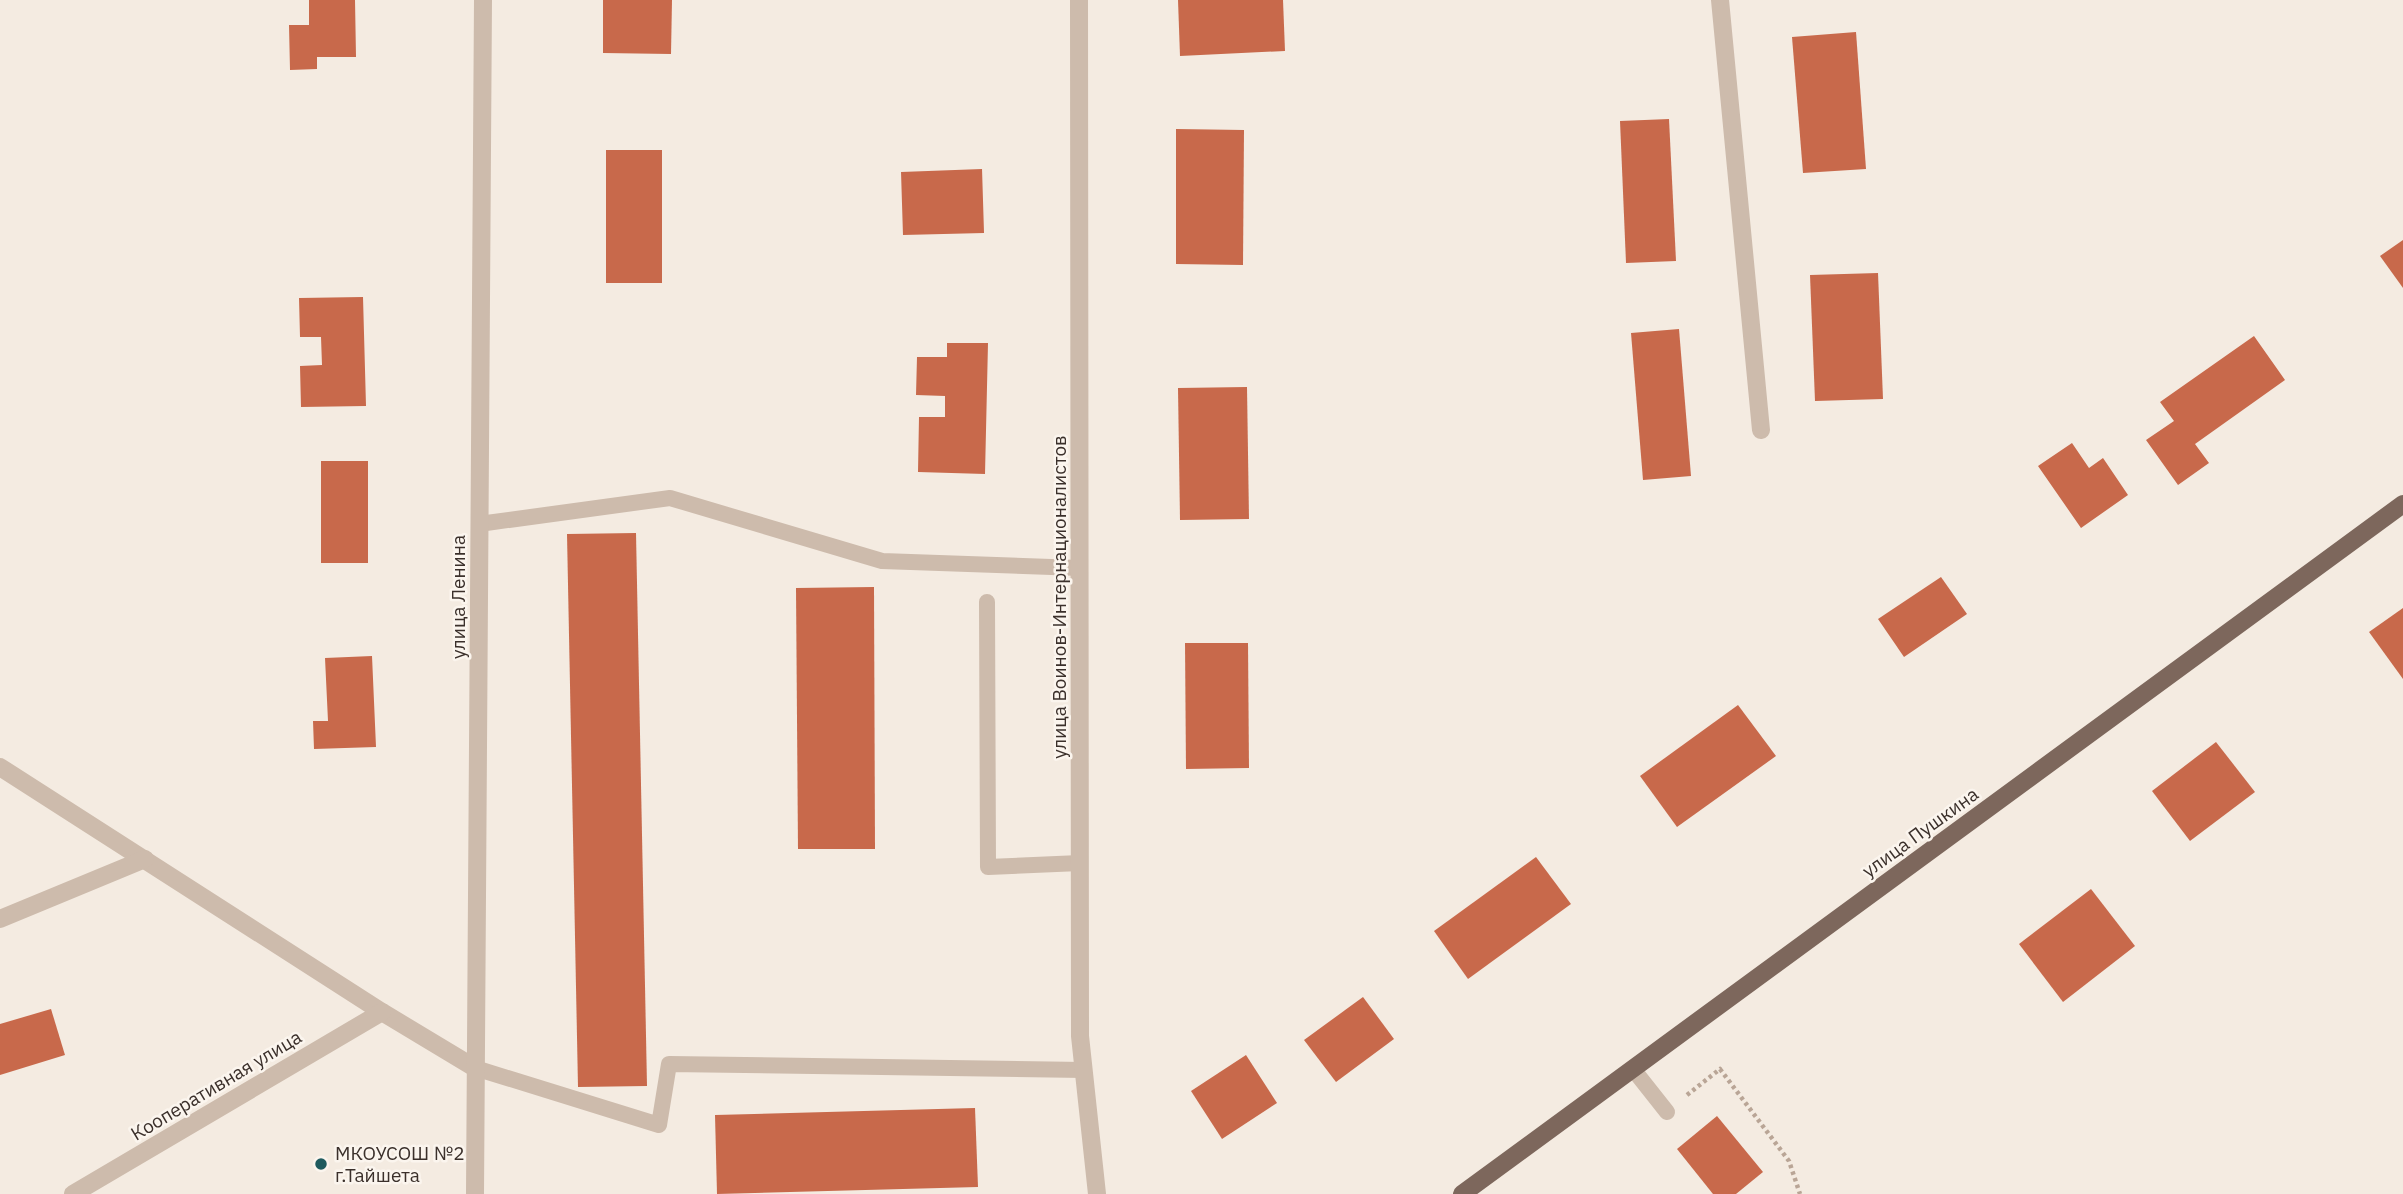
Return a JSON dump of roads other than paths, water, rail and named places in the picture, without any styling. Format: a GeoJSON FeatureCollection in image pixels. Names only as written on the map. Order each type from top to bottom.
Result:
{"type":"FeatureCollection","features":[{"type":"Feature","properties":{"kind":"main road","name":"улица Пушкина"},"geometry":{"type":"LineString","coordinates":[[1462,1194],[2403,504]]}},
{"type":"Feature","properties":{"kind":"street","name":"улица Ленина"},"geometry":{"type":"LineString","coordinates":[[475,1194],[483,0]]}},
{"type":"Feature","properties":{"kind":"street","name":"улица Воинов-Интернационалистов"},"geometry":{"type":"LineString","coordinates":[[1079,0],[1080,1036],[1097,1194]]}},
{"type":"Feature","properties":{"kind":"street"},"geometry":{"type":"LineString","coordinates":[[1720,0],[1761,430]]}},
{"type":"Feature","properties":{"kind":"street"},"geometry":{"type":"LineString","coordinates":[[0,767],[382,1012],[475,1068]]}},
{"type":"Feature","properties":{"kind":"street"},"geometry":{"type":"LineString","coordinates":[[0,919],[145,859]]}},
{"type":"Feature","properties":{"kind":"street","name":"Кооперативная улица"},"geometry":{"type":"LineString","coordinates":[[73,1194],[382,1012]]}},
{"type":"Feature","properties":{"kind":"lane"},"geometry":{"type":"LineString","coordinates":[[479,524],[670,498],[882,561],[1080,568]]}},
{"type":"Feature","properties":{"kind":"lane"},"geometry":{"type":"LineString","coordinates":[[986,602],[988,867],[1080,863]]}},
{"type":"Feature","properties":{"kind":"lane"},"geometry":{"type":"LineString","coordinates":[[475,1068],[659,1125],[669,1064],[1084,1070]]}},
{"type":"Feature","properties":{"kind":"lane"},"geometry":{"type":"LineString","coordinates":[[1633,1069],[1667,1112]]}},
{"type":"Feature","properties":{"kind":"place","name":"МКОУСОШ №2 г.Тайшета"},"geometry":{"type":"Point","coordinates":[321,1164]}}]}
